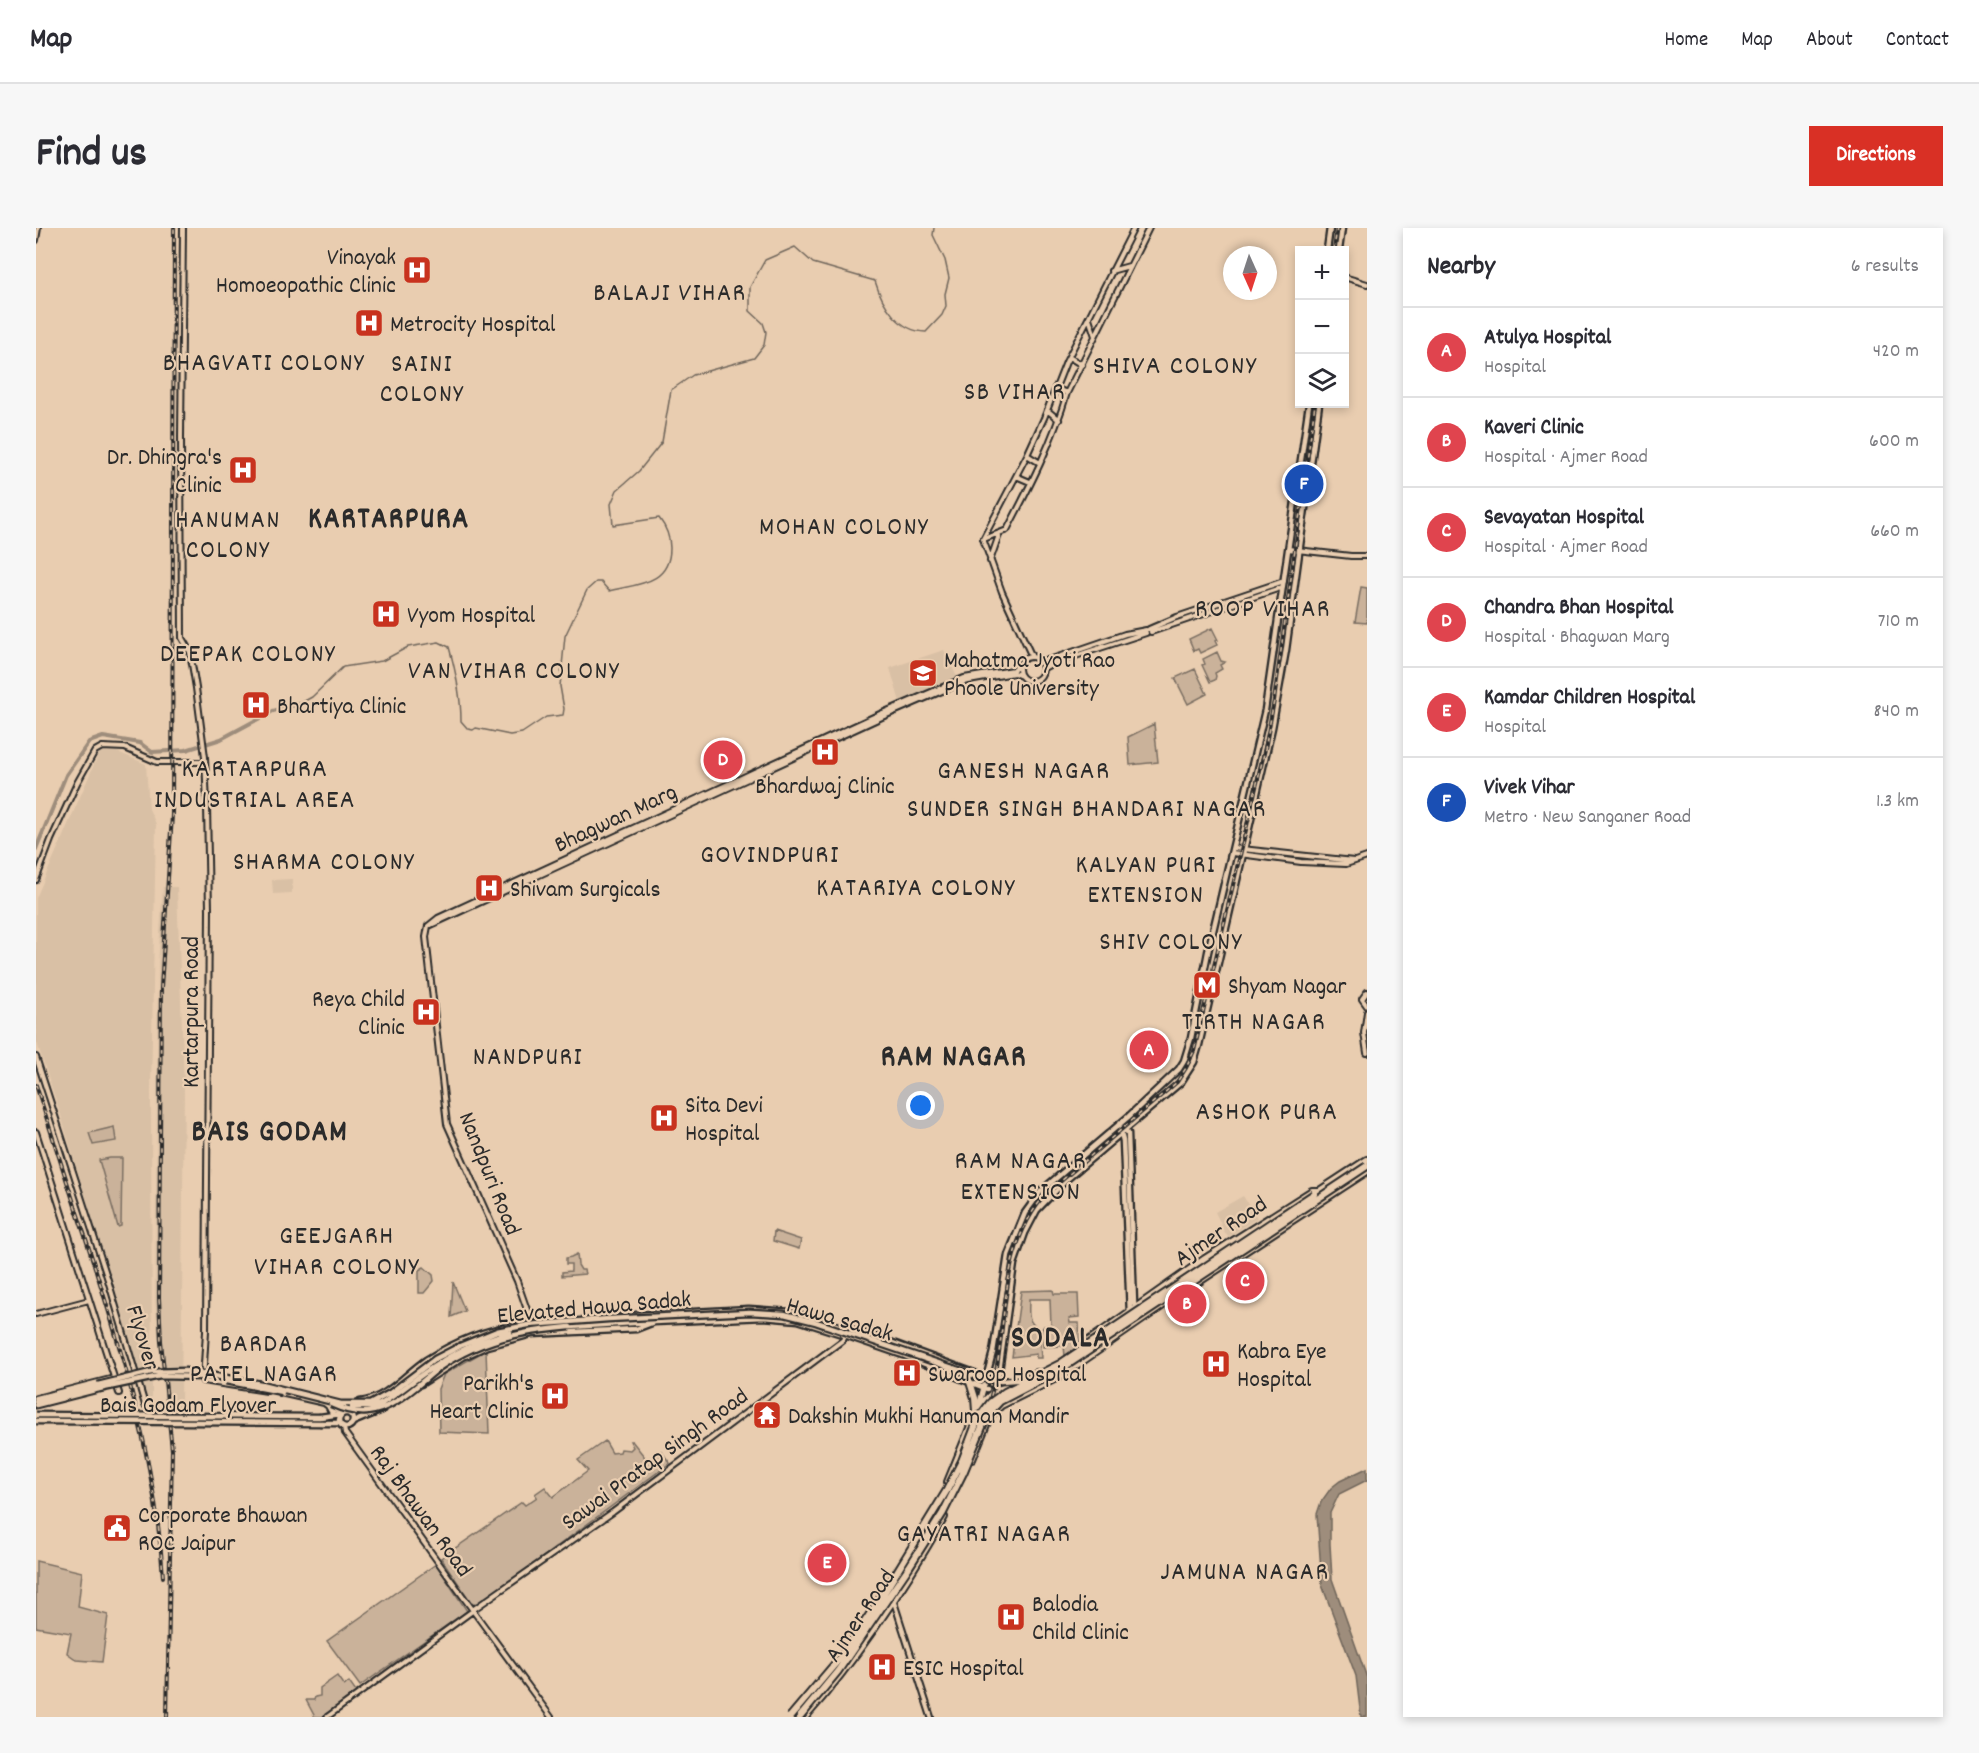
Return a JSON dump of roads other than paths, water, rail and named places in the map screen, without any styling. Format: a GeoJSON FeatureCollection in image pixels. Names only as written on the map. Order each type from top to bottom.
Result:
{"type":"FeatureCollection","features":[{"type":"Feature","properties":{"kind":"highway","name":"Ajmer Road"},"geometry":{"type":"LineString","coordinates":[[790,1717],[842,1653],[884,1590],[944,1491],[979,1406],[993,1391],[999,1386],[1052,1366],[1272,1215],[1312,1191],[1316,1193],[1367,1160]]}},
{"type":"Feature","properties":{"kind":"highway"},"geometry":{"type":"LineString","coordinates":[[800,1717],[838,1671],[909,1567],[948,1503],[987,1415],[1000,1401],[1058,1371],[1367,1166]]}},
{"type":"Feature","properties":{"kind":"highway","name":"Ajmer Road"},"geometry":{"type":"LineString","coordinates":[[805,1717],[841,1674],[893,1599],[946,1514],[989,1417],[995,1410],[1060,1376],[1367,1171]]}},
{"type":"Feature","properties":{"kind":"highway"},"geometry":{"type":"LineString","coordinates":[[790,1717],[845,1653],[924,1531],[962,1461],[983,1411],[996,1397],[1060,1364],[1316,1193]]}},
{"type":"Feature","properties":{"kind":"highway"},"geometry":{"type":"LineString","coordinates":[[970,1382],[976,1404],[975,1414]]}},
{"type":"Feature","properties":{"kind":"main road"},"geometry":{"type":"LineString","coordinates":[[1328,246],[1330,228]]}},
{"type":"Feature","properties":{"kind":"main road"},"geometry":{"type":"LineString","coordinates":[[1340,246],[1342,228]]}},
{"type":"Feature","properties":{"kind":"main road"},"geometry":{"type":"LineString","coordinates":[[979,1406],[993,1352],[1008,1255],[1025,1213],[1041,1191],[1179,1070],[1188,1047],[1265,710],[1308,408]]}},
{"type":"Feature","properties":{"kind":"main road"},"geometry":{"type":"LineString","coordinates":[[999,1386],[1014,1264],[1024,1233],[1037,1210],[1049,1196],[1181,1082],[1190,1071],[1198,1050],[1279,693],[1318,408]]}},
{"type":"Feature","properties":{"kind":"main road"},"geometry":{"type":"LineString","coordinates":[[1188,1047],[1198,1050]]}},
{"type":"Feature","properties":{"kind":"main road"},"geometry":{"type":"LineString","coordinates":[[1119,1124],[1124,1132],[1128,1133],[1136,1308],[1142,1320]]}},
{"type":"Feature","properties":{"kind":"main road"},"geometry":{"type":"LineString","coordinates":[[1124,1132],[1129,1312],[1134,1325]]}},
{"type":"Feature","properties":{"kind":"main road","name":"Hawa sadak"},"geometry":{"type":"LineString","coordinates":[[353,1422],[384,1410],[463,1357],[532,1328],[749,1309],[791,1312],[848,1328],[930,1356],[987,1378],[999,1386],[1009,1401]]}},
{"type":"Feature","properties":{"kind":"main road","name":"Elevated Hawa Sadak"},"geometry":{"type":"LineString","coordinates":[[37,1399],[163,1370],[185,1371],[261,1384],[341,1404],[370,1404],[380,1400],[435,1359],[480,1336],[506,1329],[528,1325],[608,1319],[750,1312],[784,1314],[816,1322],[985,1379],[1000,1381],[1028,1379]]}},
{"type":"Feature","properties":{"kind":"main road","name":"Hawa sadak"},"geometry":{"type":"LineString","coordinates":[[333,1415],[344,1413],[354,1403],[375,1399],[390,1390],[425,1361],[461,1341],[496,1328],[636,1329],[654,1322],[764,1317],[798,1320],[845,1335],[993,1391],[1009,1401]]}},
{"type":"Feature","properties":{"kind":"main road","name":"Elevated Hawa Sadak"},"geometry":{"type":"LineString","coordinates":[[37,1399],[160,1376],[184,1376],[219,1380],[308,1397],[340,1408],[368,1412],[382,1408],[442,1365],[485,1344],[536,1330],[654,1322]]}},
{"type":"Feature","properties":{"kind":"main road"},"geometry":{"type":"LineString","coordinates":[[341,1404],[359,1408],[381,1404],[454,1354],[488,1339],[532,1328]]}},
{"type":"Feature","properties":{"kind":"main road"},"geometry":{"type":"LineString","coordinates":[[404,1378],[413,1390]]}},
{"type":"Feature","properties":{"kind":"main road"},"geometry":{"type":"LineString","coordinates":[[344,1413],[352,1415],[353,1422],[351,1426],[344,1429],[339,1423],[339,1418],[344,1413]]}},
{"type":"Feature","properties":{"kind":"main road","name":"Bais Godam Flyover"},"geometry":{"type":"LineString","coordinates":[[36,1415],[156,1415],[320,1420],[339,1423]]}},
{"type":"Feature","properties":{"kind":"main road","name":"Bais Godam Flyover"},"geometry":{"type":"LineString","coordinates":[[36,1421],[320,1420],[333,1415]]}},
{"type":"Feature","properties":{"kind":"street"},"geometry":{"type":"LineString","coordinates":[[36,240],[38,228]]}},
{"type":"Feature","properties":{"kind":"street","name":"Kartarpura Road"},"geometry":{"type":"LineString","coordinates":[[183,228],[182,638],[190,652],[203,734],[208,922],[206,1331],[203,1381],[303,1398],[326,1404],[330,1410]]}},
{"type":"Feature","properties":{"kind":"street"},"geometry":{"type":"LineString","coordinates":[[1032,657],[990,561],[983,539],[1027,455],[1069,357],[1134,228]]}},
{"type":"Feature","properties":{"kind":"street"},"geometry":{"type":"LineString","coordinates":[[983,539],[1007,530],[1059,420],[1067,393],[1149,228]]}},
{"type":"Feature","properties":{"kind":"street"},"geometry":{"type":"LineString","coordinates":[[1111,271],[1130,266]]}},
{"type":"Feature","properties":{"kind":"street"},"geometry":{"type":"LineString","coordinates":[[1349,279],[1367,284]]}},
{"type":"Feature","properties":{"kind":"street"},"geometry":{"type":"LineString","coordinates":[[1088,317],[1095,338]]}},
{"type":"Feature","properties":{"kind":"street"},"geometry":{"type":"LineString","coordinates":[[1069,357],[1082,365]]}},
{"type":"Feature","properties":{"kind":"street"},"geometry":{"type":"LineString","coordinates":[[1055,388],[1067,393]]}},
{"type":"Feature","properties":{"kind":"street"},"geometry":{"type":"LineString","coordinates":[[1047,410],[1059,420]]}},
{"type":"Feature","properties":{"kind":"street"},"geometry":{"type":"LineString","coordinates":[[1027,455],[1040,463]]}},
{"type":"Feature","properties":{"kind":"street"},"geometry":{"type":"LineString","coordinates":[[1016,476],[1030,482]]}},
{"type":"Feature","properties":{"kind":"street"},"geometry":{"type":"LineString","coordinates":[[990,561],[999,534]]}},
{"type":"Feature","properties":{"kind":"street"},"geometry":{"type":"LineString","coordinates":[[1288,549],[1367,556]]}},
{"type":"Feature","properties":{"kind":"street"},"geometry":{"type":"LineString","coordinates":[[1044,668],[1061,660],[1283,584]]}},
{"type":"Feature","properties":{"kind":"street"},"geometry":{"type":"LineString","coordinates":[[1040,660],[1044,668],[1041,677],[1036,681],[1030,681],[1021,676],[1019,666],[1023,659],[1032,657],[1049,660],[1125,634],[1148,631]]}},
{"type":"Feature","properties":{"kind":"street","name":"Bhagwan Marg"},"geometry":{"type":"LineString","coordinates":[[428,926],[438,918],[880,714],[964,678],[1013,670],[1019,666]]}},
{"type":"Feature","properties":{"kind":"street","name":"Bhagwan Marg"},"geometry":{"type":"LineString","coordinates":[[428,926],[963,682],[1014,673],[1021,676]]}},
{"type":"Feature","properties":{"kind":"street"},"geometry":{"type":"LineString","coordinates":[[36,880],[77,783],[95,751],[102,747],[125,748],[157,762],[205,759]]}},
{"type":"Feature","properties":{"kind":"street"},"geometry":{"type":"LineString","coordinates":[[1232,851],[1355,861],[1367,857]]}},
{"type":"Feature","properties":{"kind":"street","name":"Nandpuri Road"},"geometry":{"type":"LineString","coordinates":[[428,926],[426,937],[447,1124],[517,1281],[532,1328]]}},
{"type":"Feature","properties":{"kind":"street"},"geometry":{"type":"LineString","coordinates":[[1367,992],[1362,999],[1367,1006]]}},
{"type":"Feature","properties":{"kind":"street"},"geometry":{"type":"LineString","coordinates":[[1367,1012],[1364,1033],[1367,1053]]}},
{"type":"Feature","properties":{"kind":"street","name":"Flyover"},"geometry":{"type":"LineString","coordinates":[[36,1057],[108,1280],[145,1405],[156,1415]]}},
{"type":"Feature","properties":{"kind":"street"},"geometry":{"type":"LineString","coordinates":[[36,1132],[119,1393]]}},
{"type":"Feature","properties":{"kind":"street"},"geometry":{"type":"LineString","coordinates":[[36,1314],[89,1300]]}},
{"type":"Feature","properties":{"kind":"street","name":"Sawai Pratap Singh Road"},"geometry":{"type":"LineString","coordinates":[[327,1717],[613,1512],[810,1366],[843,1340],[848,1328]]}},
{"type":"Feature","properties":{"kind":"street"},"geometry":{"type":"LineString","coordinates":[[37,1399],[114,1378]]}},
{"type":"Feature","properties":{"kind":"street","name":"Flyover"},"geometry":{"type":"LineString","coordinates":[[140,1415],[145,1405]]}},
{"type":"Feature","properties":{"kind":"street"},"geometry":{"type":"LineString","coordinates":[[330,1410],[344,1413]]}},
{"type":"Feature","properties":{"kind":"street"},"geometry":{"type":"LineString","coordinates":[[330,1410],[333,1415]]}},
{"type":"Feature","properties":{"kind":"street","name":"Raj Bhawan Road"},"geometry":{"type":"LineString","coordinates":[[344,1429],[551,1717]]}},
{"type":"Feature","properties":{"kind":"street"},"geometry":{"type":"LineString","coordinates":[[884,1590],[893,1599],[931,1717]]}},
{"type":"Feature","properties":{"kind":"waterway"},"geometry":{"type":"LineString","coordinates":[[299,704],[312,697],[343,667],[382,661],[408,647],[439,642],[449,647],[458,684],[461,721],[468,729],[476,728],[510,735],[522,733],[546,717],[563,715],[560,686],[565,636],[587,590],[596,582],[601,582],[609,591],[650,581],[658,576],[668,560],[669,540],[666,528],[659,518],[613,525],[611,504],[617,490],[639,471],[662,442],[671,390],[693,375],[754,358],[764,345],[766,332],[763,323],[750,311],[750,287],[765,260],[795,247],[813,263],[875,281],[882,299],[893,315],[908,327],[926,332],[942,315],[946,306],[945,294],[949,278],[945,260],[933,235],[934,228]]}},
{"type":"Feature","properties":{"kind":"waterway"},"geometry":{"type":"LineString","coordinates":[[36,849],[66,775],[89,742],[103,737],[140,743],[152,752],[186,750],[221,739],[273,711],[299,704]]}},
{"type":"Feature","properties":{"kind":"railway"},"geometry":{"type":"LineString","coordinates":[[167,1717],[172,1450],[159,1298],[161,988],[172,815],[174,228]]}},
{"type":"Feature","properties":{"kind":"railway"},"geometry":{"type":"LineString","coordinates":[[1335,246],[1337,228]]}},
{"type":"Feature","properties":{"kind":"railway"},"geometry":{"type":"LineString","coordinates":[[796,1717],[842,1661],[883,1603],[931,1526],[962,1469],[987,1409],[999,1354],[1011,1269],[1018,1242],[1030,1216],[1047,1193],[1177,1082],[1194,1051],[1265,749],[1274,701],[1314,408]]}},
{"type":"Feature","properties":{"kind":"railway"},"geometry":{"type":"LineString","coordinates":[[36,1085],[98,1278],[135,1404],[153,1490],[163,1577]]}},
{"type":"Feature","properties":{"kind":"place","name":"Vinayak Homoeopathic Clinic"},"geometry":{"type":"Point","coordinates":[417,270]}},
{"type":"Feature","properties":{"kind":"place","name":"Metrocity Hospital"},"geometry":{"type":"Point","coordinates":[369,323]}},
{"type":"Feature","properties":{"kind":"place","name":"Dr. Dhingra's Clinic"},"geometry":{"type":"Point","coordinates":[243,470]}},
{"type":"Feature","properties":{"kind":"place","name":"Vivek Vihar"},"geometry":{"type":"Point","coordinates":[1304,484]}},
{"type":"Feature","properties":{"kind":"place","name":"Vyom Hospital"},"geometry":{"type":"Point","coordinates":[386,614]}},
{"type":"Feature","properties":{"kind":"place","name":"Mahatma Jyoti Rao Phoole University"},"geometry":{"type":"Point","coordinates":[923,673]}},
{"type":"Feature","properties":{"kind":"place","name":"Bhartiya Clinic"},"geometry":{"type":"Point","coordinates":[256,705]}},
{"type":"Feature","properties":{"kind":"place","name":"Bhardwaj Clinic"},"geometry":{"type":"Point","coordinates":[825,752]}},
{"type":"Feature","properties":{"kind":"place","name":"Chandra Bhan Hospital"},"geometry":{"type":"Point","coordinates":[723,760]}},
{"type":"Feature","properties":{"kind":"place","name":"Shivam Surgicals"},"geometry":{"type":"Point","coordinates":[489,888]}},
{"type":"Feature","properties":{"kind":"place","name":"Shyam Nagar"},"geometry":{"type":"Point","coordinates":[1207,985]}},
{"type":"Feature","properties":{"kind":"place","name":"Reya Child Clinic"},"geometry":{"type":"Point","coordinates":[426,1012]}},
{"type":"Feature","properties":{"kind":"place","name":"Atulya Hospital"},"geometry":{"type":"Point","coordinates":[1149,1050]}},
{"type":"Feature","properties":{"kind":"place","name":"Sita Devi Hospital"},"geometry":{"type":"Point","coordinates":[664,1118]}},
{"type":"Feature","properties":{"kind":"place","name":"Sevayatan Hospital"},"geometry":{"type":"Point","coordinates":[1245,1281]}},
{"type":"Feature","properties":{"kind":"place","name":"Kaveri Clinic"},"geometry":{"type":"Point","coordinates":[1187,1304]}},
{"type":"Feature","properties":{"kind":"place","name":"Kabra Eye Hospital"},"geometry":{"type":"Point","coordinates":[1216,1364]}},
{"type":"Feature","properties":{"kind":"place","name":"Swaroop Hospital"},"geometry":{"type":"Point","coordinates":[907,1373]}},
{"type":"Feature","properties":{"kind":"place","name":"Parikh's Heart Clinic"},"geometry":{"type":"Point","coordinates":[555,1396]}},
{"type":"Feature","properties":{"kind":"place","name":"Dakshin Mukhi Hanuman Mandir"},"geometry":{"type":"Point","coordinates":[767,1415]}},
{"type":"Feature","properties":{"kind":"place","name":"Corporate Bhawan ROC Jaipur"},"geometry":{"type":"Point","coordinates":[117,1528]}},
{"type":"Feature","properties":{"kind":"place","name":"Kamdar Children Hospital"},"geometry":{"type":"Point","coordinates":[827,1563]}},
{"type":"Feature","properties":{"kind":"place","name":"Balodia Child Clinic"},"geometry":{"type":"Point","coordinates":[1011,1617]}},
{"type":"Feature","properties":{"kind":"place","name":"ESIC Hospital"},"geometry":{"type":"Point","coordinates":[882,1667]}},
{"type":"Feature","properties":{"kind":"district","name":"BALAJI VIHAR"},"geometry":{"type":"Point","coordinates":[670,291]}},
{"type":"Feature","properties":{"kind":"district","name":"BHAGVATI COLONY"},"geometry":{"type":"Point","coordinates":[264,361]}},
{"type":"Feature","properties":{"kind":"district","name":"SHIVA COLONY"},"geometry":{"type":"Point","coordinates":[1175,364]}},
{"type":"Feature","properties":{"kind":"district","name":"SAINI COLONY"},"geometry":{"type":"Point","coordinates":[422,377]}},
{"type":"Feature","properties":{"kind":"district","name":"SB VIHAR"},"geometry":{"type":"Point","coordinates":[1015,390]}},
{"type":"Feature","properties":{"kind":"district","name":"KARTARPURA"},"geometry":{"type":"Point","coordinates":[389,517]}},
{"type":"Feature","properties":{"kind":"district","name":"MOHAN COLONY"},"geometry":{"type":"Point","coordinates":[844,525]}},
{"type":"Feature","properties":{"kind":"district","name":"HANUMAN COLONY"},"geometry":{"type":"Point","coordinates":[228,533]}},
{"type":"Feature","properties":{"kind":"district","name":"ROOP VIHAR"},"geometry":{"type":"Point","coordinates":[1263,607]}},
{"type":"Feature","properties":{"kind":"district","name":"DEEPAK COLONY"},"geometry":{"type":"Point","coordinates":[248,652]}},
{"type":"Feature","properties":{"kind":"district","name":"VAN VIHAR COLONY"},"geometry":{"type":"Point","coordinates":[514,669]}},
{"type":"Feature","properties":{"kind":"district","name":"GANESH NAGAR"},"geometry":{"type":"Point","coordinates":[1024,769]}},
{"type":"Feature","properties":{"kind":"district","name":"KARTARPURA INDUSTRIAL AREA"},"geometry":{"type":"Point","coordinates":[255,782]}},
{"type":"Feature","properties":{"kind":"district","name":"SUNDER SINGH BHANDARI NAGAR"},"geometry":{"type":"Point","coordinates":[1087,807]}},
{"type":"Feature","properties":{"kind":"district","name":"GOVINDPURI"},"geometry":{"type":"Point","coordinates":[770,853]}},
{"type":"Feature","properties":{"kind":"district","name":"SHARMA COLONY"},"geometry":{"type":"Point","coordinates":[324,860]}},
{"type":"Feature","properties":{"kind":"district","name":"KALYAN PURI EXTENSION"},"geometry":{"type":"Point","coordinates":[1146,878]}},
{"type":"Feature","properties":{"kind":"district","name":"KATARIYA COLONY"},"geometry":{"type":"Point","coordinates":[916,886]}},
{"type":"Feature","properties":{"kind":"district","name":"SHIV COLONY"},"geometry":{"type":"Point","coordinates":[1171,940]}},
{"type":"Feature","properties":{"kind":"district","name":"TIRTH NAGAR"},"geometry":{"type":"Point","coordinates":[1254,1020]}},
{"type":"Feature","properties":{"kind":"district","name":"NANDPURI"},"geometry":{"type":"Point","coordinates":[528,1055]}},
{"type":"Feature","properties":{"kind":"district","name":"RAM NAGAR"},"geometry":{"type":"Point","coordinates":[954,1055]}},
{"type":"Feature","properties":{"kind":"district","name":"ASHOK PURA"},"geometry":{"type":"Point","coordinates":[1267,1110]}},
{"type":"Feature","properties":{"kind":"district","name":"BAIS GODAM"},"geometry":{"type":"Point","coordinates":[270,1130]}},
{"type":"Feature","properties":{"kind":"district","name":"RAM NAGAR EXTENSION"},"geometry":{"type":"Point","coordinates":[1021,1174]}},
{"type":"Feature","properties":{"kind":"district","name":"GEEJGARH VIHAR COLONY"},"geometry":{"type":"Point","coordinates":[337,1250]}},
{"type":"Feature","properties":{"kind":"district","name":"SODALA"},"geometry":{"type":"Point","coordinates":[1061,1336]}},
{"type":"Feature","properties":{"kind":"district","name":"BARDAR PATEL NAGAR"},"geometry":{"type":"Point","coordinates":[264,1357]}},
{"type":"Feature","properties":{"kind":"district","name":"GAYATRI NAGAR"},"geometry":{"type":"Point","coordinates":[984,1532]}},
{"type":"Feature","properties":{"kind":"district","name":"JAMUNA NAGAR"},"geometry":{"type":"Point","coordinates":[1245,1570]}}]}
